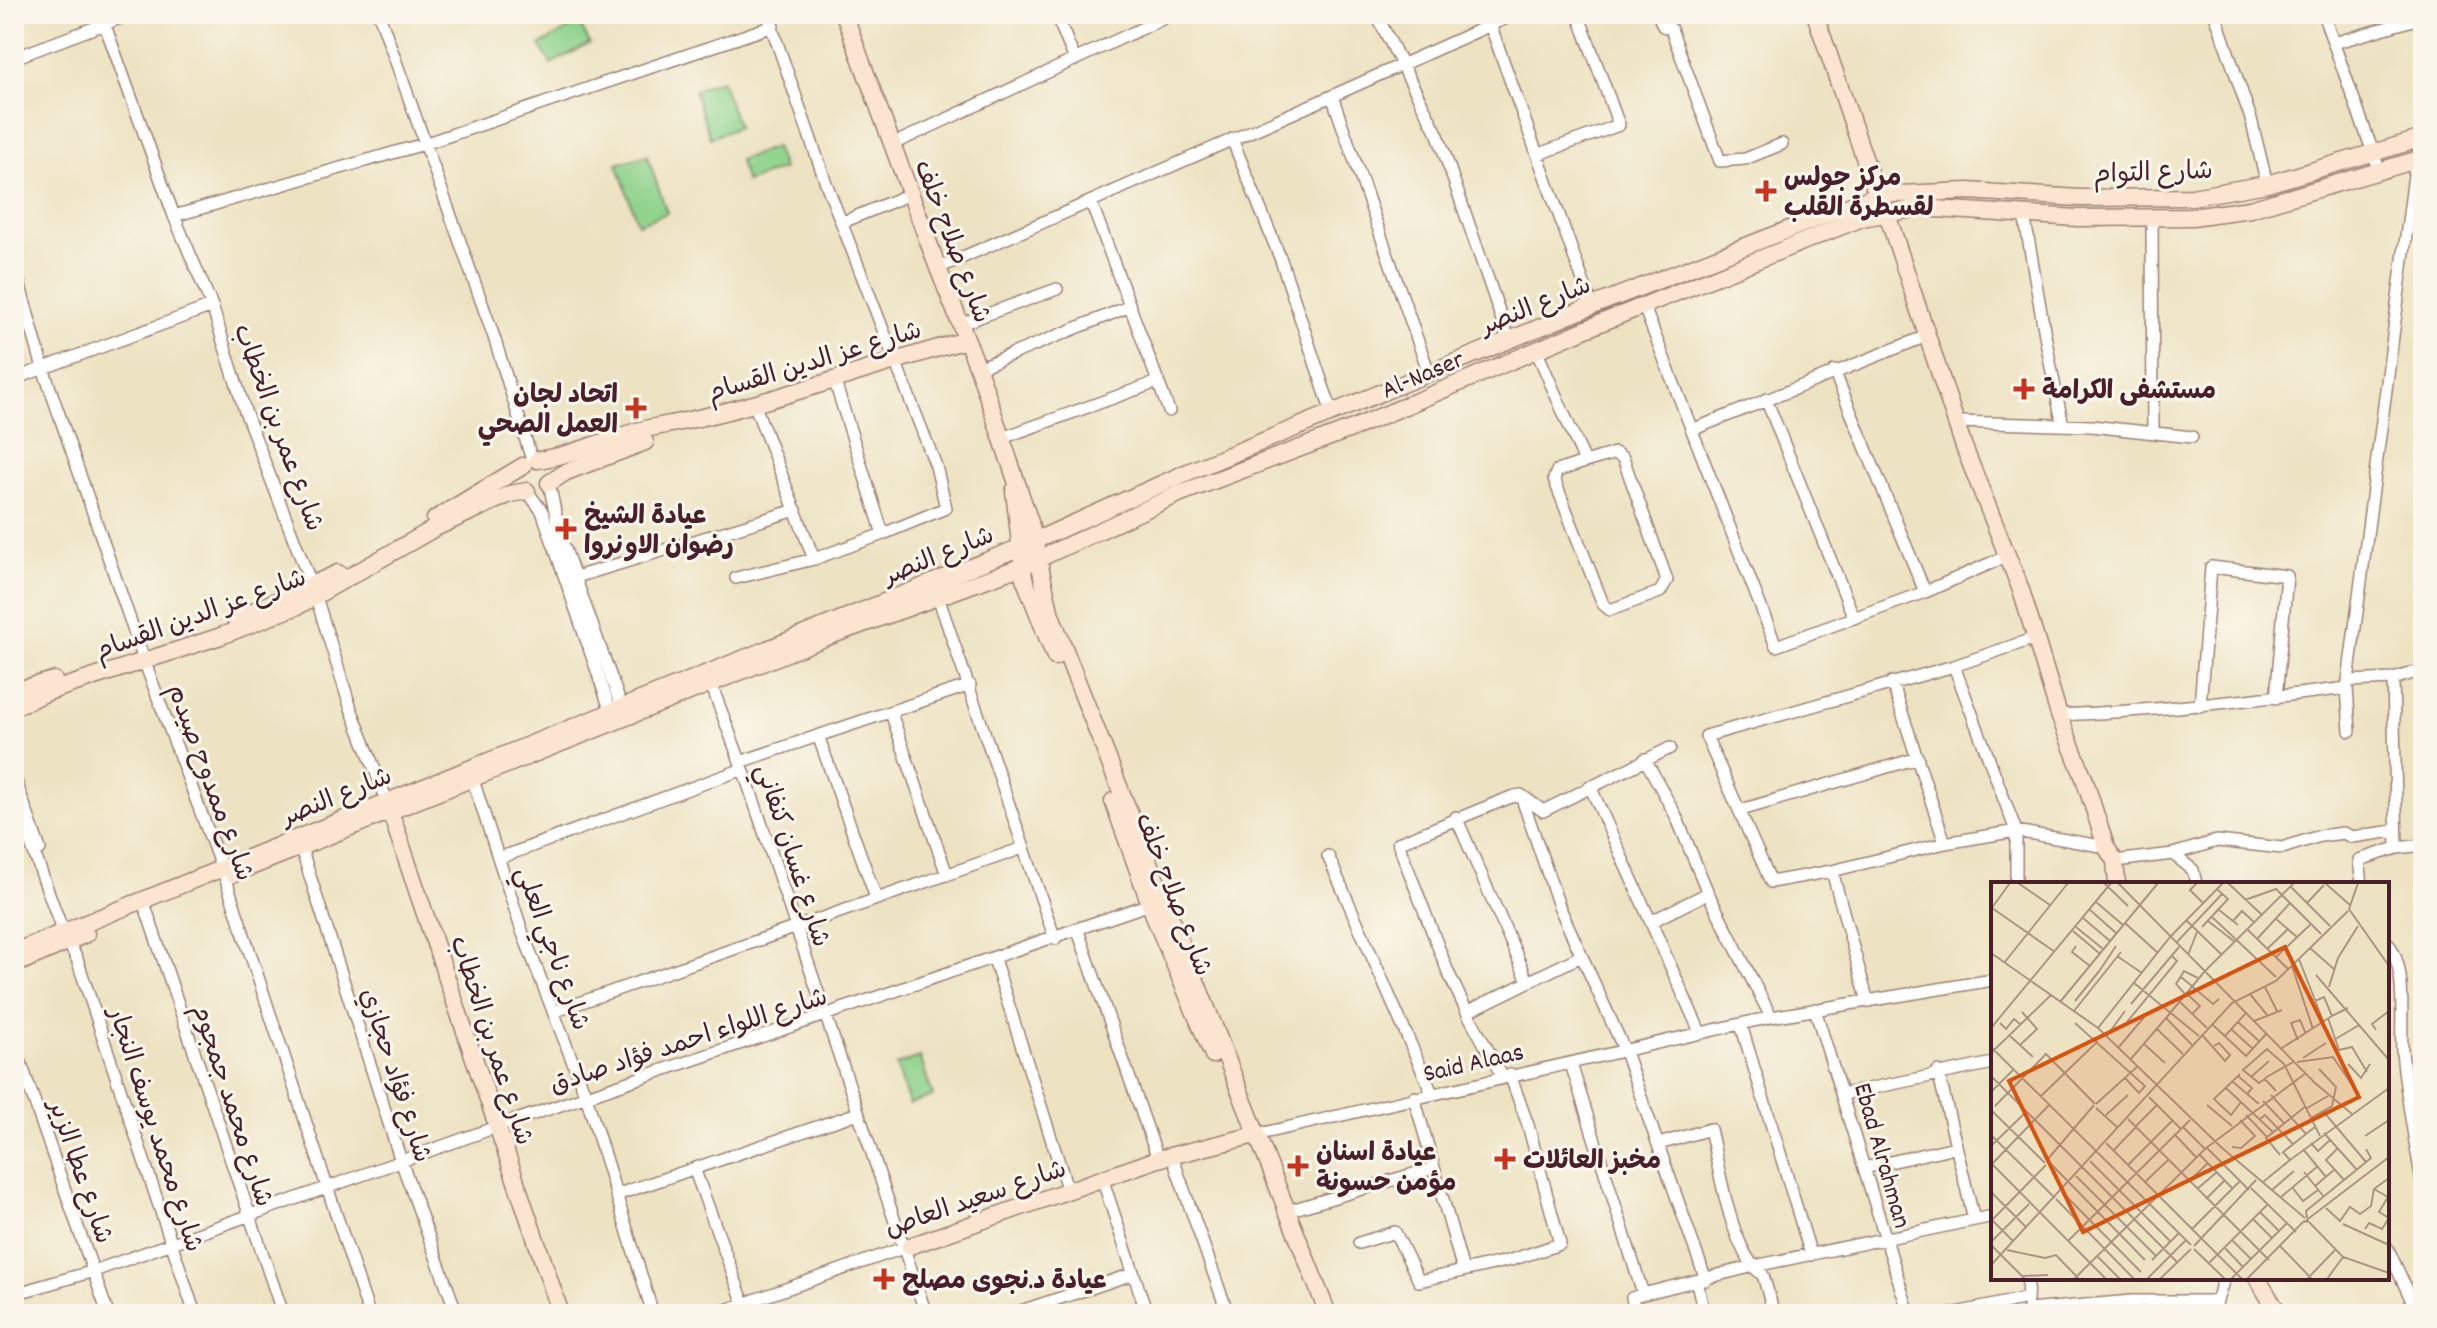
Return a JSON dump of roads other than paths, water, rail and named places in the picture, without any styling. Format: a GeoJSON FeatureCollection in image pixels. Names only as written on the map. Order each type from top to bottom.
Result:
{"type":"FeatureCollection","features":[{"type":"Feature","properties":{"kind":"main road"},"geometry":{"type":"LineString","coordinates":[[1815,14],[1877,195]]}},
{"type":"Feature","properties":{"kind":"main road","name":"شارع صلاح خلف"},"geometry":{"type":"LineString","coordinates":[[848,16],[891,145],[1002,438],[1028,544],[1023,566],[1044,630],[1089,738],[1150,904],[1328,1314]]}},
{"type":"Feature","properties":{"kind":"main road","name":"شارع التوام"},"geometry":{"type":"LineString","coordinates":[[1877,195],[1910,191],[2080,198],[2192,197],[2267,184],[2423,138]]}},
{"type":"Feature","properties":{"kind":"main road","name":"شارع التوام"},"geometry":{"type":"LineString","coordinates":[[1887,214],[1920,208],[2024,215],[2192,217],[2250,209],[2420,159]]}},
{"type":"Feature","properties":{"kind":"main road","name":"شارع النصر"},"geometry":{"type":"LineString","coordinates":[[14,952],[146,909],[222,873],[301,848],[616,710],[1028,544],[1332,413],[1592,306],[1877,195]]}},
{"type":"Feature","properties":{"kind":"main road"},"geometry":{"type":"LineString","coordinates":[[1887,214],[1956,422],[2007,556],[2059,715],[2111,854],[2117,882]]}},
{"type":"Feature","properties":{"kind":"main road","name":"Al-Naser"},"geometry":{"type":"LineString","coordinates":[[1023,566],[1181,493],[1351,429],[1862,218],[1887,214]]}},
{"type":"Feature","properties":{"kind":"main road","name":"شارع عز الدين القسام"},"geometry":{"type":"LineString","coordinates":[[314,591],[500,483],[530,462],[559,457],[655,427],[674,427],[755,406],[895,359],[964,332]]}},
{"type":"Feature","properties":{"kind":"main road","name":"شارع عز الدين القسام"},"geometry":{"type":"LineString","coordinates":[[549,483],[566,472],[663,436],[674,427]]}},
{"type":"Feature","properties":{"kind":"main road"},"geometry":{"type":"LineString","coordinates":[[530,462],[550,469],[549,483],[542,490],[527,491],[520,481],[530,462]]}},
{"type":"Feature","properties":{"kind":"main road","name":"شارع عز الدين القسام"},"geometry":{"type":"LineString","coordinates":[[14,707],[314,591],[435,528],[510,494],[527,491]]}},
{"type":"Feature","properties":{"kind":"main road","name":"شارع صلاح خلف"},"geometry":{"type":"LineString","coordinates":[[1028,544],[1040,558],[1051,615],[1318,1314]]}},
{"type":"Feature","properties":{"kind":"main road","name":"شارع النصر"},"geometry":{"type":"LineString","coordinates":[[14,965],[69,935],[222,873],[390,807],[473,780],[711,684],[1023,566]]}},
{"type":"Feature","properties":{"kind":"main road","name":"شارع عز الدين القسام"},"geometry":{"type":"LineString","coordinates":[[14,691],[143,657]]}},
{"type":"Feature","properties":{"kind":"main road","name":"شارع عمر بن الخطاب"},"geometry":{"type":"LineString","coordinates":[[390,807],[561,1314]]}},
{"type":"Feature","properties":{"kind":"main road","name":"شارع سعيد العاص"},"geometry":{"type":"LineString","coordinates":[[907,1247],[1102,1178],[1250,1135]]}},
{"type":"Feature","properties":{"kind":"main road"},"geometry":{"type":"LineString","coordinates":[[2258,1280],[2279,1314]]}},
{"type":"Feature","properties":{"kind":"street"},"geometry":{"type":"LineString","coordinates":[[14,58],[103,19],[131,14]]}},
{"type":"Feature","properties":{"kind":"street"},"geometry":{"type":"LineString","coordinates":[[379,14],[494,337],[530,462]]}},
{"type":"Feature","properties":{"kind":"street"},"geometry":{"type":"LineString","coordinates":[[736,578],[814,559],[946,508],[936,466],[826,183],[767,14]]}},
{"type":"Feature","properties":{"kind":"street"},"geometry":{"type":"LineString","coordinates":[[1056,14],[1075,60]]}},
{"type":"Feature","properties":{"kind":"street"},"geometry":{"type":"LineString","coordinates":[[891,145],[1173,14]]}},
{"type":"Feature","properties":{"kind":"street"},"geometry":{"type":"LineString","coordinates":[[1376,14],[1438,135],[1509,340]]}},
{"type":"Feature","properties":{"kind":"street"},"geometry":{"type":"LineString","coordinates":[[938,268],[1515,14]]}},
{"type":"Feature","properties":{"kind":"street"},"geometry":{"type":"LineString","coordinates":[[1539,154],[1619,125],[1578,14]]}},
{"type":"Feature","properties":{"kind":"street"},"geometry":{"type":"LineString","coordinates":[[1658,14],[1663,26],[1671,29],[1720,161],[1745,159],[1782,144]]}},
{"type":"Feature","properties":{"kind":"street"},"geometry":{"type":"LineString","coordinates":[[2215,14],[2251,119],[2267,184]]}},
{"type":"Feature","properties":{"kind":"street"},"geometry":{"type":"LineString","coordinates":[[2323,14],[2379,169]]}},
{"type":"Feature","properties":{"kind":"street"},"geometry":{"type":"LineString","coordinates":[[2334,43],[2423,17]]}},
{"type":"Feature","properties":{"kind":"street","name":"شارع عمر بن الخطاب"},"geometry":{"type":"LineString","coordinates":[[103,19],[174,216],[212,306],[245,411],[314,591],[350,706],[390,807]]}},
{"type":"Feature","properties":{"kind":"street"},"geometry":{"type":"LineString","coordinates":[[174,216],[424,144],[773,26]]}},
{"type":"Feature","properties":{"kind":"street"},"geometry":{"type":"LineString","coordinates":[[1491,27],[1592,306]]}},
{"type":"Feature","properties":{"kind":"street"},"geometry":{"type":"LineString","coordinates":[[1332,96],[1429,373]]}},
{"type":"Feature","properties":{"kind":"street"},"geometry":{"type":"LineString","coordinates":[[1232,139],[1281,260],[1332,413]]}},
{"type":"Feature","properties":{"kind":"street"},"geometry":{"type":"LineString","coordinates":[[2350,731],[2348,684],[2420,159]]}},
{"type":"Feature","properties":{"kind":"street"},"geometry":{"type":"LineString","coordinates":[[843,222],[910,194]]}},
{"type":"Feature","properties":{"kind":"street"},"geometry":{"type":"LineString","coordinates":[[1877,195],[1887,214]]}},
{"type":"Feature","properties":{"kind":"street"},"geometry":{"type":"LineString","coordinates":[[1091,202],[1169,411]]}},
{"type":"Feature","properties":{"kind":"street"},"geometry":{"type":"LineString","coordinates":[[2024,215],[2044,318],[2046,352],[2063,425]]}},
{"type":"Feature","properties":{"kind":"street"},"geometry":{"type":"LineString","coordinates":[[2152,218],[2153,432]]}},
{"type":"Feature","properties":{"kind":"street","name":"شارع ممدوح صيدم"},"geometry":{"type":"LineString","coordinates":[[15,272],[43,368],[222,873],[369,1314]]}},
{"type":"Feature","properties":{"kind":"street"},"geometry":{"type":"LineString","coordinates":[[964,332],[1057,289]]}},
{"type":"Feature","properties":{"kind":"street"},"geometry":{"type":"LineString","coordinates":[[14,379],[212,306]]}},
{"type":"Feature","properties":{"kind":"street"},"geometry":{"type":"LineString","coordinates":[[978,368],[1128,307]]}},
{"type":"Feature","properties":{"kind":"street"},"geometry":{"type":"LineString","coordinates":[[1644,307],[1776,646],[1925,592],[2007,556]]}},
{"type":"Feature","properties":{"kind":"street"},"geometry":{"type":"LineString","coordinates":[[1694,429],[1929,335]]}},
{"type":"Feature","properties":{"kind":"street"},"geometry":{"type":"LineString","coordinates":[[1537,352],[1585,462]]}},
{"type":"Feature","properties":{"kind":"street"},"geometry":{"type":"LineString","coordinates":[[1834,371],[1925,592]]}},
{"type":"Feature","properties":{"kind":"street"},"geometry":{"type":"LineString","coordinates":[[834,379],[883,534]]}},
{"type":"Feature","properties":{"kind":"street"},"geometry":{"type":"LineString","coordinates":[[1002,438],[1157,382]]}},
{"type":"Feature","properties":{"kind":"street"},"geometry":{"type":"LineString","coordinates":[[1766,399],[1854,618]]}},
{"type":"Feature","properties":{"kind":"street"},"geometry":{"type":"LineString","coordinates":[[755,406],[814,559]]}},
{"type":"Feature","properties":{"kind":"street"},"geometry":{"type":"LineString","coordinates":[[1956,422],[2063,425],[2192,437]]}},
{"type":"Feature","properties":{"kind":"street"},"geometry":{"type":"LineString","coordinates":[[1615,453],[1623,458],[1667,580],[1660,592],[1610,610],[1603,604],[1554,479],[1557,471],[1585,462],[1615,453]]}},
{"type":"Feature","properties":{"kind":"street"},"geometry":{"type":"LineString","coordinates":[[549,483],[560,535],[576,577],[616,710]]}},
{"type":"Feature","properties":{"kind":"street"},"geometry":{"type":"LineString","coordinates":[[527,491],[542,511],[616,710]]}},
{"type":"Feature","properties":{"kind":"street"},"geometry":{"type":"LineString","coordinates":[[576,577],[796,510]]}},
{"type":"Feature","properties":{"kind":"street"},"geometry":{"type":"LineString","coordinates":[[2200,706],[2211,567],[2287,576],[2276,698]]}},
{"type":"Feature","properties":{"kind":"street"},"geometry":{"type":"LineString","coordinates":[[938,597],[1055,939]]}},
{"type":"Feature","properties":{"kind":"street"},"geometry":{"type":"LineString","coordinates":[[2035,638],[1954,666],[1706,736],[1771,882],[1832,871],[1945,843],[2016,831],[2111,854],[2173,854],[2217,841],[2282,848],[2320,836],[2343,833],[2352,837],[2394,831]]}},
{"type":"Feature","properties":{"kind":"street"},"geometry":{"type":"LineString","coordinates":[[1954,666],[2016,831],[2016,882]]}},
{"type":"Feature","properties":{"kind":"street"},"geometry":{"type":"LineString","coordinates":[[2059,715],[2276,698],[2393,679],[2423,670]]}},
{"type":"Feature","properties":{"kind":"street"},"geometry":{"type":"LineString","coordinates":[[2393,679],[2394,831],[2397,848]]}},
{"type":"Feature","properties":{"kind":"street"},"geometry":{"type":"LineString","coordinates":[[1892,682],[1945,843]]}},
{"type":"Feature","properties":{"kind":"street","name":"شارع غسان كنفاني"},"geometry":{"type":"LineString","coordinates":[[711,684],[742,766],[824,1017],[907,1247],[926,1314]]}},
{"type":"Feature","properties":{"kind":"street"},"geometry":{"type":"LineString","coordinates":[[499,858],[742,766],[970,685]]}},
{"type":"Feature","properties":{"kind":"street"},"geometry":{"type":"LineString","coordinates":[[891,713],[947,875]]}},
{"type":"Feature","properties":{"kind":"street"},"geometry":{"type":"LineString","coordinates":[[819,738],[876,898]]}},
{"type":"Feature","properties":{"kind":"street"},"geometry":{"type":"LineString","coordinates":[[1521,795],[1543,811],[1670,748]]}},
{"type":"Feature","properties":{"kind":"street"},"geometry":{"type":"LineString","coordinates":[[1741,810],[1918,758]]}},
{"type":"Feature","properties":{"kind":"street"},"geometry":{"type":"LineString","coordinates":[[1645,759],[1676,816],[1708,893],[1771,1017]]}},
{"type":"Feature","properties":{"kind":"street","name":"شارع محمد يوسف النجار"},"geometry":{"type":"LineString","coordinates":[[14,776],[195,1314]]}},
{"type":"Feature","properties":{"kind":"street","name":"شارع ناجي العلي"},"geometry":{"type":"LineString","coordinates":[[473,780],[553,1012],[586,1096],[653,1314]]}},
{"type":"Feature","properties":{"kind":"street"},"geometry":{"type":"LineString","coordinates":[[1590,786],[1700,1032]]}},
{"type":"Feature","properties":{"kind":"street"},"geometry":{"type":"LineString","coordinates":[[1359,1243],[1395,1232],[1419,1281],[1560,1244],[1528,1125],[1506,1076],[1467,1012],[1448,972],[1398,843],[1456,817],[1521,795]]}},
{"type":"Feature","properties":{"kind":"street"},"geometry":{"type":"LineString","coordinates":[[1521,795],[1581,956],[1624,1049],[1659,1144],[1701,1281],[1704,1314]]}},
{"type":"Feature","properties":{"kind":"street","name":"شارع محمد يوسف النجار"},"geometry":{"type":"LineString","coordinates":[[14,798],[69,935]]}},
{"type":"Feature","properties":{"kind":"street"},"geometry":{"type":"LineString","coordinates":[[1456,817],[1527,979]]}},
{"type":"Feature","properties":{"kind":"street"},"geometry":{"type":"LineString","coordinates":[[2362,882],[2359,860],[2397,848],[2423,845]]}},
{"type":"Feature","properties":{"kind":"street","name":"شارع فؤاد حجازي"},"geometry":{"type":"LineString","coordinates":[[301,848],[401,1161],[457,1314]]}},
{"type":"Feature","properties":{"kind":"street"},"geometry":{"type":"LineString","coordinates":[[553,1012],[1023,848]]}},
{"type":"Feature","properties":{"kind":"street"},"geometry":{"type":"LineString","coordinates":[[2173,854],[2193,870],[2196,882]]}},
{"type":"Feature","properties":{"kind":"street"},"geometry":{"type":"LineString","coordinates":[[1328,856],[1432,1093]]}},
{"type":"Feature","properties":{"kind":"street"},"geometry":{"type":"LineString","coordinates":[[1832,871],[1868,1002]]}},
{"type":"Feature","properties":{"kind":"street"},"geometry":{"type":"LineString","coordinates":[[1652,921],[1708,893]]}},
{"type":"Feature","properties":{"kind":"street","name":"شارع اللواء احمد فؤاد صادق"},"geometry":{"type":"LineString","coordinates":[[14,1293],[94,1271],[326,1186],[1150,904]]}},
{"type":"Feature","properties":{"kind":"street","name":"شارع محمد جمجوم"},"geometry":{"type":"LineString","coordinates":[[146,909],[283,1314]]}},
{"type":"Feature","properties":{"kind":"street"},"geometry":{"type":"LineString","coordinates":[[1078,931],[1228,1314]]}},
{"type":"Feature","properties":{"kind":"street"},"geometry":{"type":"LineString","coordinates":[[2389,945],[2399,976],[2402,1053],[2423,1187]]}},
{"type":"Feature","properties":{"kind":"street"},"geometry":{"type":"LineString","coordinates":[[1467,1012],[1527,979],[1581,956]]}},
{"type":"Feature","properties":{"kind":"street"},"geometry":{"type":"LineString","coordinates":[[994,959],[1068,1191]]}},
{"type":"Feature","properties":{"kind":"street","name":"Said Alaas"},"geometry":{"type":"LineString","coordinates":[[1250,1135],[1771,1017],[1991,980]]}},
{"type":"Feature","properties":{"kind":"street","name":"Ebad Alrahman"},"geometry":{"type":"LineString","coordinates":[[1815,1009],[1844,1094],[1909,1314]]}},
{"type":"Feature","properties":{"kind":"street"},"geometry":{"type":"LineString","coordinates":[[1741,1025],[1811,1255]]}},
{"type":"Feature","properties":{"kind":"street","name":"شارع عطا الزير"},"geometry":{"type":"LineString","coordinates":[[14,1043],[108,1314]]}},
{"type":"Feature","properties":{"kind":"street"},"geometry":{"type":"LineString","coordinates":[[1844,1094],[1938,1071],[1991,1063]]}},
{"type":"Feature","properties":{"kind":"street"},"geometry":{"type":"LineString","coordinates":[[1571,1064],[1643,1294]]}},
{"type":"Feature","properties":{"kind":"street"},"geometry":{"type":"LineString","coordinates":[[1938,1071],[1974,1220]]}},
{"type":"Feature","properties":{"kind":"street"},"geometry":{"type":"LineString","coordinates":[[1414,1097],[1463,1270]]}},
{"type":"Feature","properties":{"kind":"street"},"geometry":{"type":"LineString","coordinates":[[616,1195],[695,1171],[858,1113]]}},
{"type":"Feature","properties":{"kind":"street"},"geometry":{"type":"LineString","coordinates":[[1659,1144],[1710,1129],[1734,1226],[1750,1267],[1763,1275],[1774,1314]]}},
{"type":"Feature","properties":{"kind":"street"},"geometry":{"type":"LineString","coordinates":[[1864,1168],[1955,1147]]}},
{"type":"Feature","properties":{"kind":"street"},"geometry":{"type":"LineString","coordinates":[[1284,1212],[1434,1168]]}},
{"type":"Feature","properties":{"kind":"street"},"geometry":{"type":"LineString","coordinates":[[695,1171],[744,1304]]}},
{"type":"Feature","properties":{"kind":"street"},"geometry":{"type":"LineString","coordinates":[[1102,1178],[1147,1314]]}},
{"type":"Feature","properties":{"kind":"street"},"geometry":{"type":"LineString","coordinates":[[1636,1314],[1632,1298],[1643,1294],[1750,1267],[1991,1216]]}},
{"type":"Feature","properties":{"kind":"street","name":"شارع سعيد العاص"},"geometry":{"type":"LineString","coordinates":[[714,1314],[907,1247]]}},
{"type":"Feature","properties":{"kind":"street"},"geometry":{"type":"LineString","coordinates":[[2389,1251],[2418,1314]]}},
{"type":"Feature","properties":{"kind":"street"},"geometry":{"type":"LineString","coordinates":[[1012,1314],[1133,1274]]}},
{"type":"Feature","properties":{"kind":"street"},"geometry":{"type":"LineString","coordinates":[[2028,1280],[2028,1307]]}},
{"type":"Feature","properties":{"kind":"street"},"geometry":{"type":"LineString","coordinates":[[1952,1314],[2028,1307],[2133,1308],[2217,1301],[2223,1280]]}},
{"type":"Feature","properties":{"kind":"street"},"geometry":{"type":"LineString","coordinates":[[14,1293],[21,1314]]}},
{"type":"Feature","properties":{"kind":"place","name":"مركز جولس لقسطرة القلب"},"geometry":{"type":"Point","coordinates":[1766,191]}},
{"type":"Feature","properties":{"kind":"place","name":"مستشفى الكرامة"},"geometry":{"type":"Point","coordinates":[2024,389]}},
{"type":"Feature","properties":{"kind":"place","name":"اتحاد لجان العمل الصحي"},"geometry":{"type":"Point","coordinates":[636,408]}},
{"type":"Feature","properties":{"kind":"place","name":"عيادة الشيخ رضوان الاونروا"},"geometry":{"type":"Point","coordinates":[566,529]}},
{"type":"Feature","properties":{"kind":"place","name":"مخبز العائلات"},"geometry":{"type":"Point","coordinates":[1505,1159]}},
{"type":"Feature","properties":{"kind":"place","name":"عيادة اسنان مؤمن حسونة"},"geometry":{"type":"Point","coordinates":[1298,1166]}},
{"type":"Feature","properties":{"kind":"place","name":"عيادة د.نجوى مصلح"},"geometry":{"type":"Point","coordinates":[884,1279]}}]}
